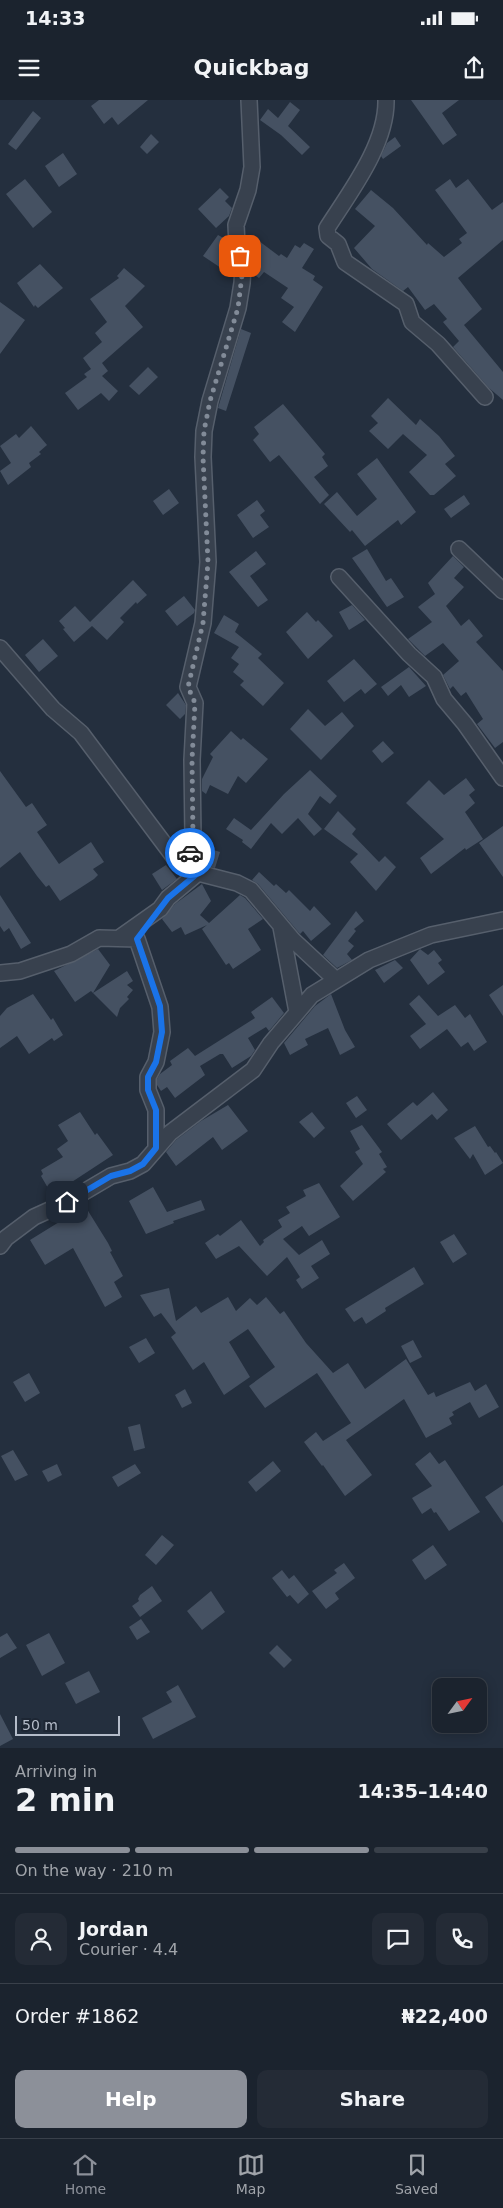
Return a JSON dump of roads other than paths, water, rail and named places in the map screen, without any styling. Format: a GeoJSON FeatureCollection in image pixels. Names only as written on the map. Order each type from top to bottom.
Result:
{"type":"FeatureCollection","features":[{"type":"Feature","properties":{"kind":"street"},"geometry":{"type":"LineString","coordinates":[[249,100],[252,167],[248,190],[236,224],[237,245],[243,267],[242,283],[238,308],[210,401],[204,431],[203,457],[208,562],[203,623],[188,687],[195,703],[192,760],[193,837],[190,857],[198,873],[236,883],[251,890],[280,926],[336,980]]}},
{"type":"Feature","properties":{"kind":"street"},"geometry":{"type":"LineString","coordinates":[[386,100],[386,113],[380,138],[327,228],[328,236],[338,244],[345,262],[406,304],[412,322],[438,344],[485,397]]}},
{"type":"Feature","properties":{"kind":"street"},"geometry":{"type":"LineString","coordinates":[[459,549],[503,591]]}},
{"type":"Feature","properties":{"kind":"street"},"geometry":{"type":"LineString","coordinates":[[340,577],[409,654],[434,677],[444,698],[466,724],[503,778]]}},
{"type":"Feature","properties":{"kind":"street"},"geometry":{"type":"LineString","coordinates":[[0,648],[53,709],[81,733],[174,857],[190,857]]}},
{"type":"Feature","properties":{"kind":"street"},"geometry":{"type":"LineString","coordinates":[[137,939],[168,898],[198,873]]}},
{"type":"Feature","properties":{"kind":"street"},"geometry":{"type":"LineString","coordinates":[[118,938],[160,909]]}},
{"type":"Feature","properties":{"kind":"street"},"geometry":{"type":"LineString","coordinates":[[0,1246],[6,1238],[34,1217],[96,1186],[111,1176],[130,1171],[143,1164],[170,1133],[253,1070],[271,1043],[312,995],[369,960],[431,935],[503,920]]}},
{"type":"Feature","properties":{"kind":"street"},"geometry":{"type":"LineString","coordinates":[[280,926],[297,1012]]}},
{"type":"Feature","properties":{"kind":"street"},"geometry":{"type":"LineString","coordinates":[[0,973],[20,971],[70,954],[99,938],[137,939]]}},
{"type":"Feature","properties":{"kind":"street"},"geometry":{"type":"LineString","coordinates":[[137,939],[160,1006],[162,1032],[156,1062],[148,1077],[148,1090],[156,1110],[156,1148]]}}]}
